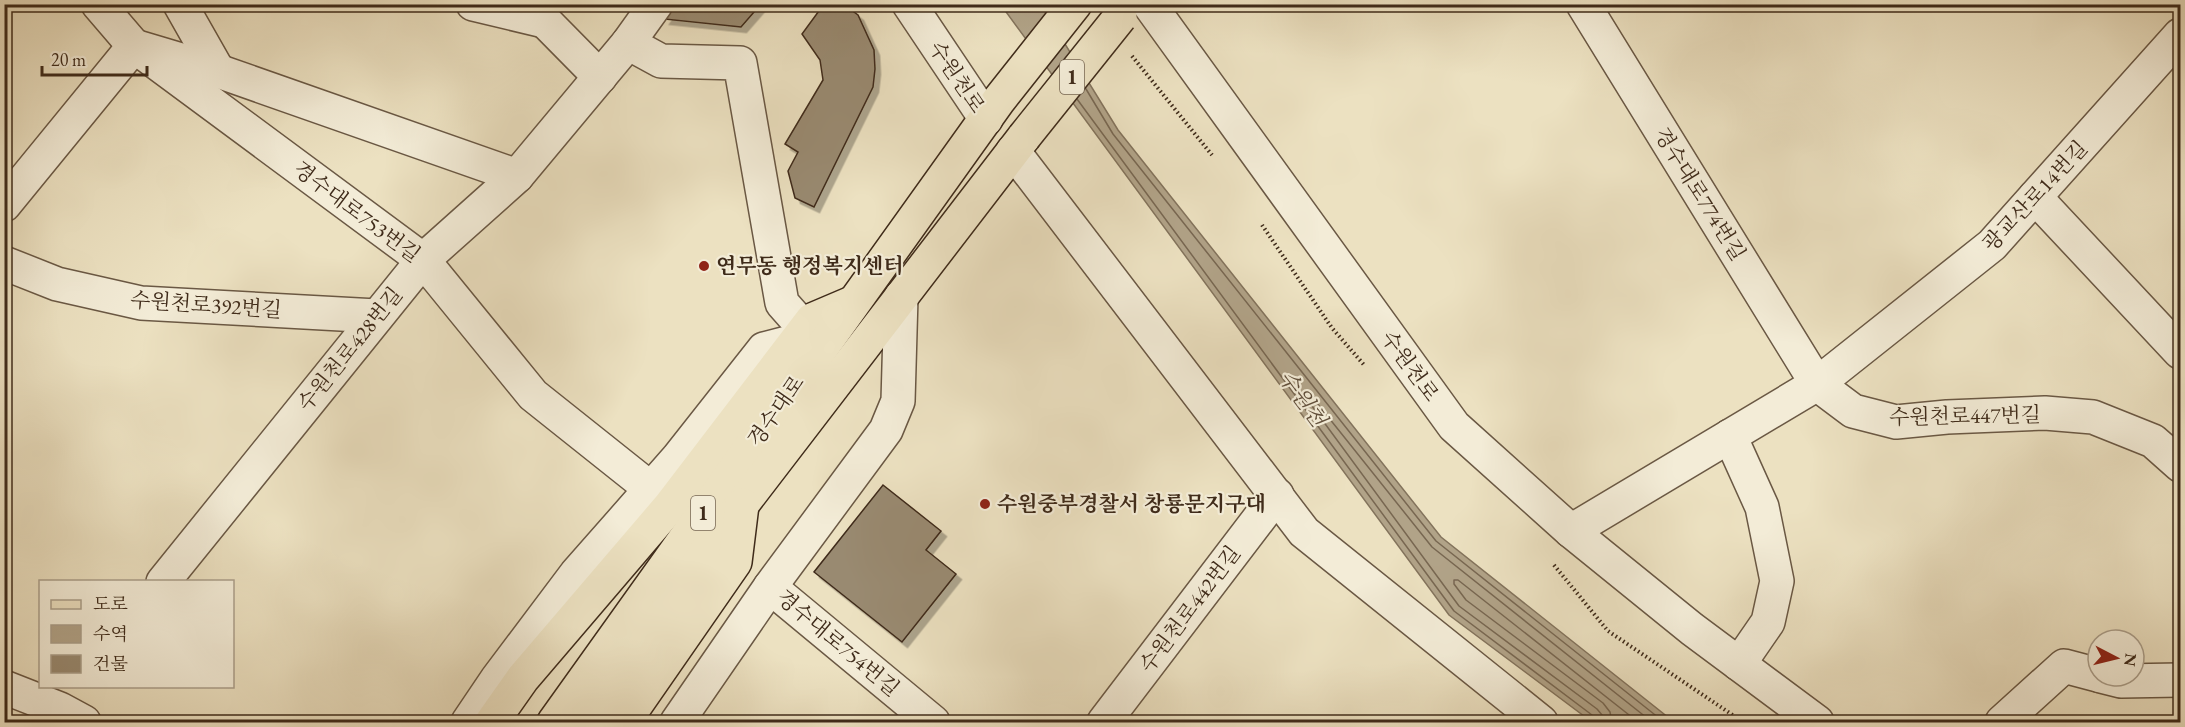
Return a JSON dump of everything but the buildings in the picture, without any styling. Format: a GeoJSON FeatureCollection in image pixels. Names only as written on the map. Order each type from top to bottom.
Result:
{"type":"FeatureCollection","features":[{"type":"Feature","properties":{"kind":"main road","name":"1"},"geometry":{"type":"LineString","coordinates":[[993,110],[1075,4]]}},
{"type":"Feature","properties":{"kind":"main road","name":"1"},"geometry":{"type":"LineString","coordinates":[[1018,144],[1133,9]]}},
{"type":"Feature","properties":{"kind":"main road","name":"경수대로"},"geometry":{"type":"LineString","coordinates":[[554,723],[852,303],[993,110]]}},
{"type":"Feature","properties":{"kind":"main road","name":"경수대로"},"geometry":{"type":"LineString","coordinates":[[592,723],[711,545],[1018,144]]}},
{"type":"Feature","properties":{"kind":"main road"},"geometry":{"type":"LineString","coordinates":[[492,723],[523,678],[670,506],[812,320],[852,303]]}},
{"type":"Feature","properties":{"kind":"main road"},"geometry":{"type":"LineString","coordinates":[[624,723],[735,562],[742,503]]}},
{"type":"Feature","properties":{"kind":"street","name":"경수대로753번길"},"geometry":{"type":"LineString","coordinates":[[98,4],[134,46],[423,261],[533,395],[651,489]]}},
{"type":"Feature","properties":{"kind":"street"},"geometry":{"type":"LineString","coordinates":[[180,4],[218,71]]}},
{"type":"Feature","properties":{"kind":"street"},"geometry":{"type":"LineString","coordinates":[[473,4],[536,13],[600,77]]}},
{"type":"Feature","properties":{"kind":"street","name":"수원천로428번길"},"geometry":{"type":"LineString","coordinates":[[165,580],[423,261],[517,176],[628,43],[656,4]]}},
{"type":"Feature","properties":{"kind":"street","name":"수원천로"},"geometry":{"type":"LineString","coordinates":[[909,4],[993,110]]}},
{"type":"Feature","properties":{"kind":"street","name":"경수대로774번길"},"geometry":{"type":"LineString","coordinates":[[1583,4],[1817,384]]}},
{"type":"Feature","properties":{"kind":"street","name":"수원천로"},"geometry":{"type":"LineString","coordinates":[[1133,9],[1454,426],[1571,531],[1692,629],[1817,723]]}},
{"type":"Feature","properties":{"kind":"street","name":"광교산로14번길"},"geometry":{"type":"LineString","coordinates":[[1817,384],[1992,245],[2181,35]]}},
{"type":"Feature","properties":{"kind":"street"},"geometry":{"type":"LineString","coordinates":[[468,723],[497,678],[576,574],[678,458],[764,348],[800,335],[782,303],[740,63],[661,61],[628,43]]}},
{"type":"Feature","properties":{"kind":"street"},"geometry":{"type":"LineString","coordinates":[[4,205],[134,46],[218,71],[517,176]]}},
{"type":"Feature","properties":{"kind":"street"},"geometry":{"type":"LineString","coordinates":[[1018,144],[1304,532],[1541,723]]}},
{"type":"Feature","properties":{"kind":"street"},"geometry":{"type":"LineString","coordinates":[[2036,197],[2181,352]]}},
{"type":"Feature","properties":{"kind":"street","name":"수원천로392번길"},"geometry":{"type":"LineString","coordinates":[[4,263],[57,284],[141,303],[377,316]]}},
{"type":"Feature","properties":{"kind":"street"},"geometry":{"type":"LineString","coordinates":[[677,723],[770,587],[886,430],[898,401],[901,297]]}},
{"type":"Feature","properties":{"kind":"street"},"geometry":{"type":"LineString","coordinates":[[1571,531],[1817,384]]}},
{"type":"Feature","properties":{"kind":"street","name":"수원천로447번길"},"geometry":{"type":"LineString","coordinates":[[1817,384],[1853,411],[1896,422],[1947,417],[2045,413],[2093,417],[2153,441],[2181,465]]}},
{"type":"Feature","properties":{"kind":"street"},"geometry":{"type":"LineString","coordinates":[[1730,436],[1762,507],[1777,581],[1768,622],[1739,664]]}},
{"type":"Feature","properties":{"kind":"street","name":"수원천로442번길"},"geometry":{"type":"LineString","coordinates":[[1104,723],[1276,495]]}},
{"type":"Feature","properties":{"kind":"street","name":"경수대로754번길"},"geometry":{"type":"LineString","coordinates":[[770,587],[933,723]]}},
{"type":"Feature","properties":{"kind":"street"},"geometry":{"type":"LineString","coordinates":[[2002,723],[2064,666],[2086,672]]}},
{"type":"Feature","properties":{"kind":"street"},"geometry":{"type":"LineString","coordinates":[[2146,681],[2181,680]]}},
{"type":"Feature","properties":{"kind":"street"},"geometry":{"type":"LineString","coordinates":[[4,687],[74,706]]}},
{"type":"Feature","properties":{"kind":"water","name":"수원천"},"geometry":{"type":"Polygon","coordinates":[[[1001,5],[1041,5],[1118,130],[1441,537],[1674,722],[1592,722],[1449,615],[1001,5]]]}},
{"type":"Feature","properties":{"kind":"place","name":"연무동 행정복지센터"},"geometry":{"type":"Point","coordinates":[704,266]}},
{"type":"Feature","properties":{"kind":"place","name":"수원중부경찰서 창룡문지구대"},"geometry":{"type":"Point","coordinates":[985,504]}}]}
